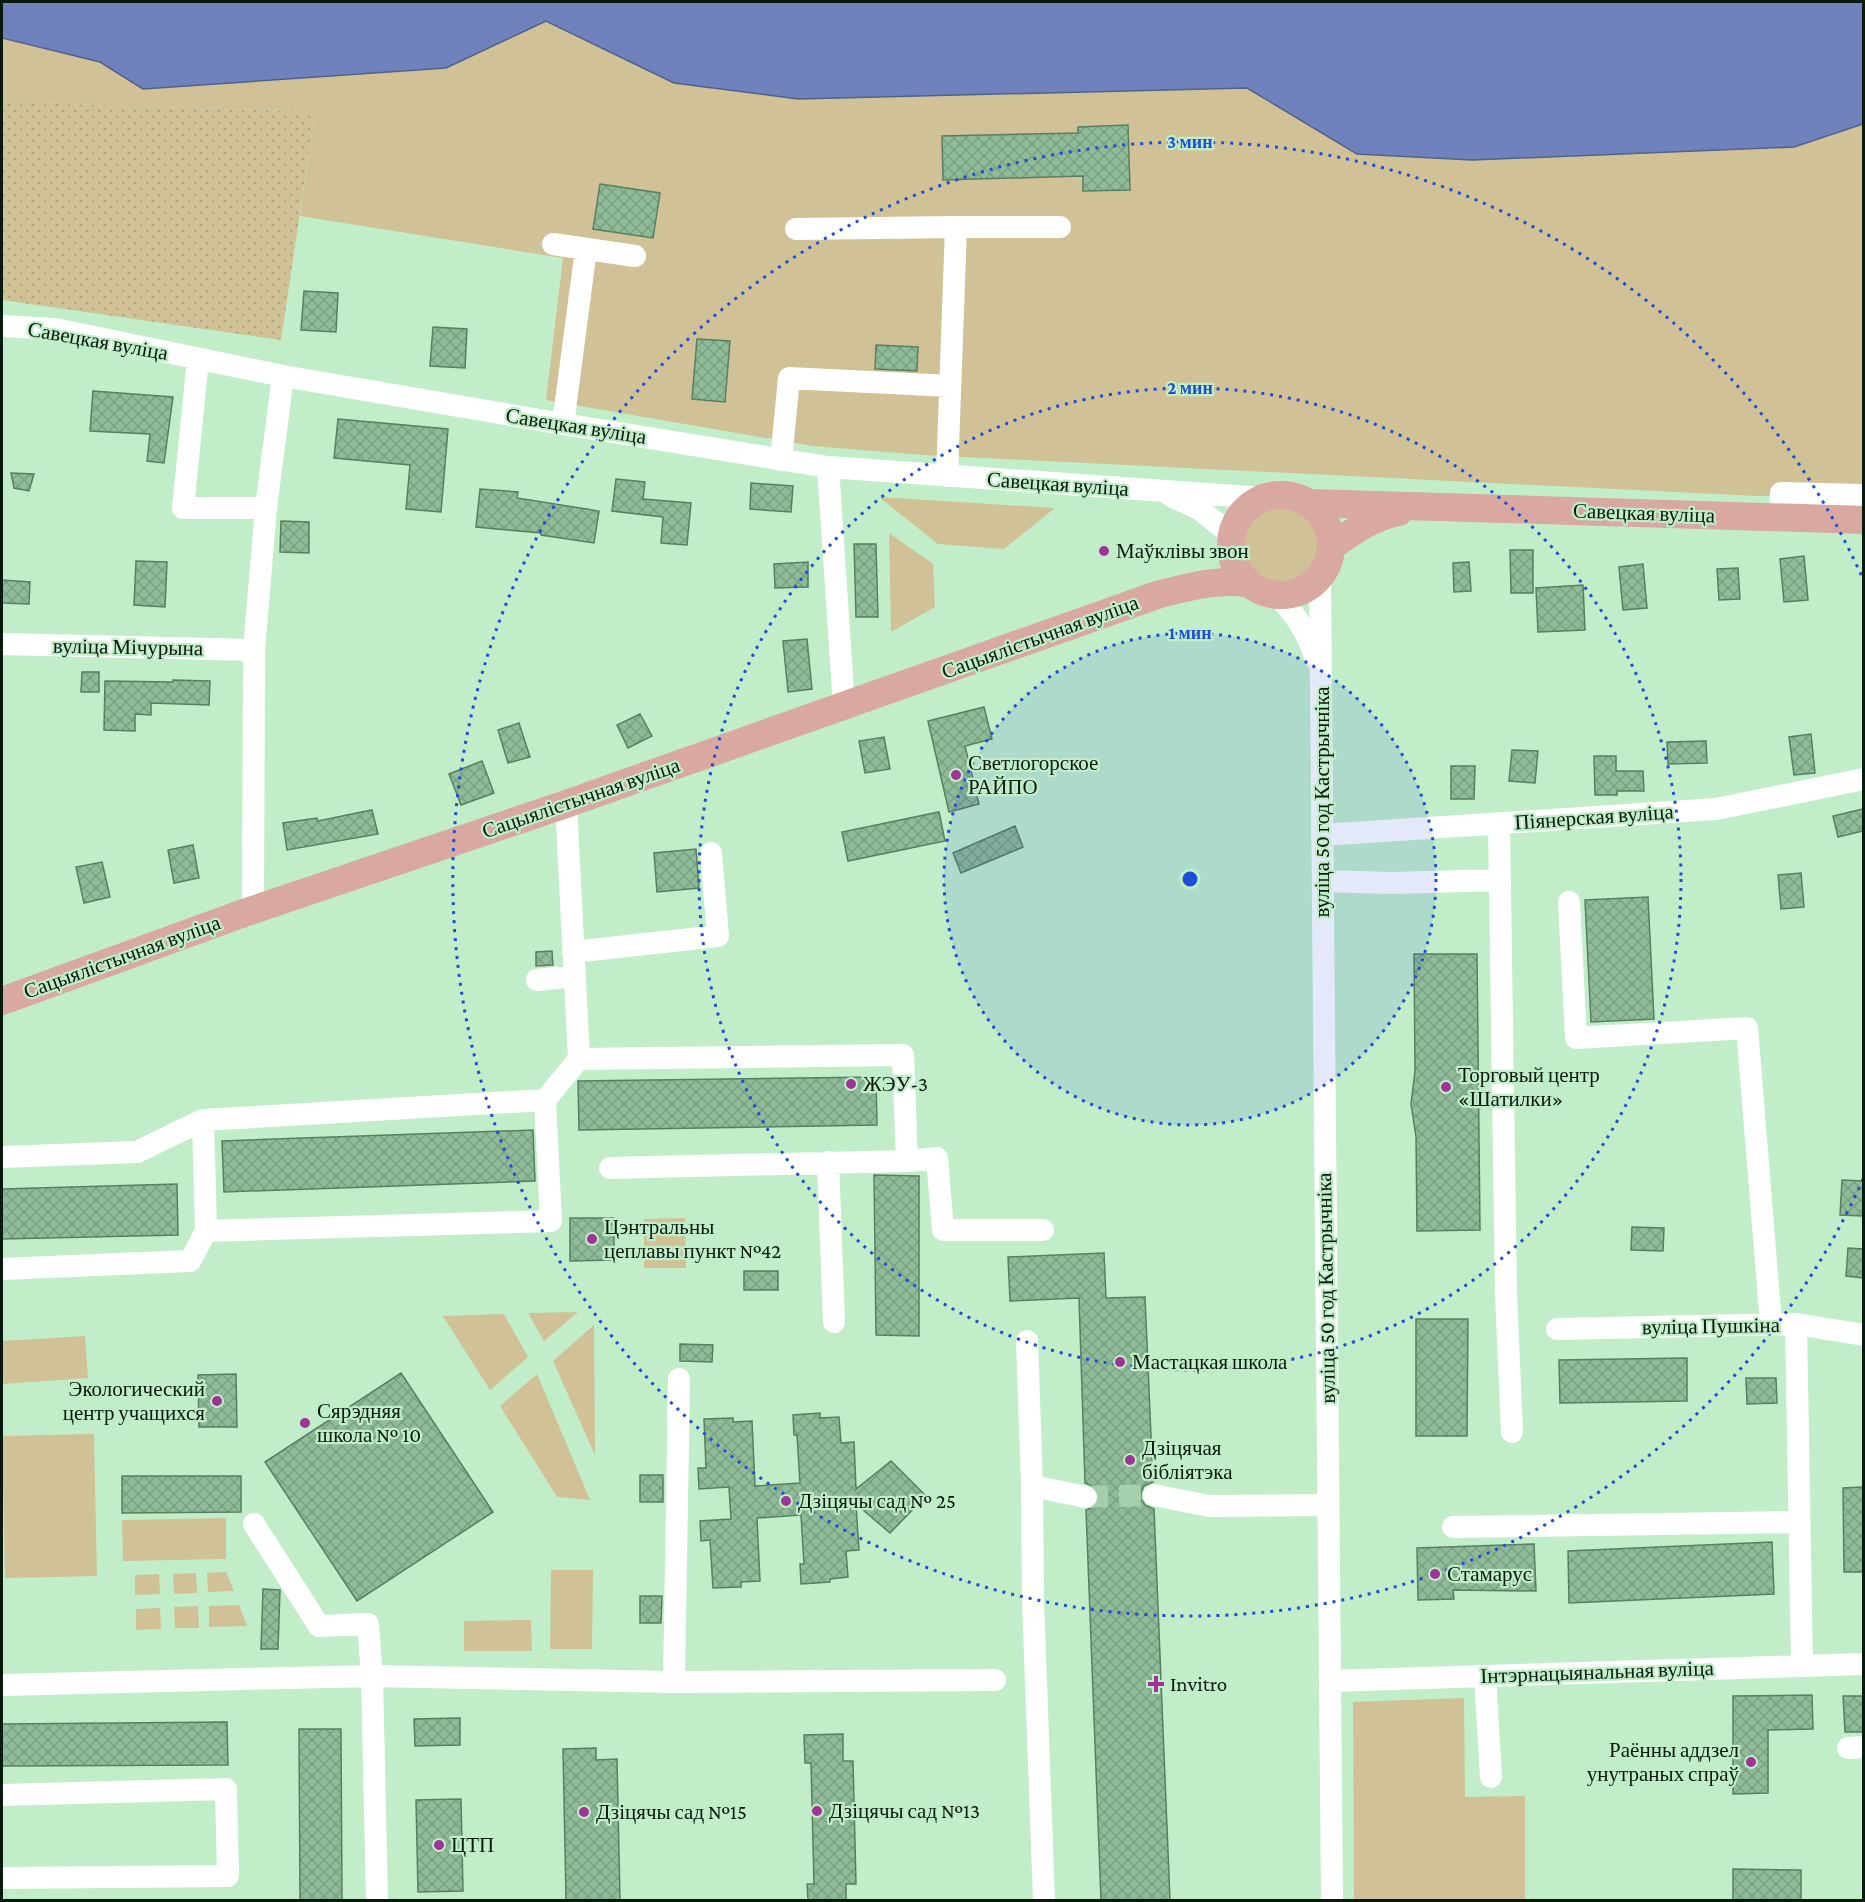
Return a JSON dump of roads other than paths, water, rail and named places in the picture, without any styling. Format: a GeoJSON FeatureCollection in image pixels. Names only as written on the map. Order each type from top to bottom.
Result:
{"type":"FeatureCollection","features":[{"type":"Feature","properties":{"kind":"main road"},"geometry":{"type":"LineString","coordinates":[[1280,494],[1295,496],[1311,504],[1322,515],[1330,530],[1331,547],[1328,563],[1320,577],[1308,588],[1294,595],[1278,596],[1262,592],[1246,583],[1236,569],[1231,544],[1238,519],[1249,506],[1263,498],[1280,494]]}},
{"type":"Feature","properties":{"kind":"main road","name":"Савецкая вуліца"},"geometry":{"type":"LineString","coordinates":[[1311,504],[1863,520]]}},
{"type":"Feature","properties":{"kind":"main road","name":"Савецкая вуліца"},"geometry":{"type":"LineString","coordinates":[[1331,547],[1357,528],[1373,520],[1393,513],[1425,507]]}},
{"type":"Feature","properties":{"kind":"main road","name":"Сацыялістычная вуліца"},"geometry":{"type":"LineString","coordinates":[[1160,594],[1210,566],[1231,544]]}},
{"type":"Feature","properties":{"kind":"main road","name":"Сацыялістычная вуліца"},"geometry":{"type":"LineString","coordinates":[[2,1001],[253,909],[566,804],[1160,594],[1197,585],[1246,583]]}},
{"type":"Feature","properties":{"kind":"street"},"geometry":{"type":"LineString","coordinates":[[947,476],[956,227]]}},
{"type":"Feature","properties":{"kind":"street"},"geometry":{"type":"LineString","coordinates":[[796,230],[1060,227]]}},
{"type":"Feature","properties":{"kind":"street"},"geometry":{"type":"LineString","coordinates":[[554,244],[635,256]]}},
{"type":"Feature","properties":{"kind":"street"},"geometry":{"type":"LineString","coordinates":[[563,424],[586,249]]}},
{"type":"Feature","properties":{"kind":"street","name":"Савецкая вуліца"},"geometry":{"type":"LineString","coordinates":[[2,326],[55,329],[283,376],[828,467],[1263,498]]}},
{"type":"Feature","properties":{"kind":"street"},"geometry":{"type":"LineString","coordinates":[[198,359],[183,508],[266,508]]}},
{"type":"Feature","properties":{"kind":"street"},"geometry":{"type":"LineString","coordinates":[[253,909],[254,650],[266,508],[283,376]]}},
{"type":"Feature","properties":{"kind":"street"},"geometry":{"type":"LineString","coordinates":[[781,460],[789,378],[950,386]]}},
{"type":"Feature","properties":{"kind":"street"},"geometry":{"type":"LineString","coordinates":[[828,467],[844,706]]}},
{"type":"Feature","properties":{"kind":"street","name":"Савецкая вуліца"},"geometry":{"type":"LineString","coordinates":[[1155,490],[1199,509],[1231,544]]}},
{"type":"Feature","properties":{"kind":"street"},"geometry":{"type":"LineString","coordinates":[[1780,517],[1781,493],[1863,495]]}},
{"type":"Feature","properties":{"kind":"street","name":"вуліца 50 год Кастрычніка"},"geometry":{"type":"LineString","coordinates":[[1320,577],[1332,1900]]}},
{"type":"Feature","properties":{"kind":"street","name":"вуліца 50 год Кастрычніка"},"geometry":{"type":"LineString","coordinates":[[1278,596],[1303,627],[1321,675]]}},
{"type":"Feature","properties":{"kind":"street","name":"вуліца Мічурына"},"geometry":{"type":"LineString","coordinates":[[2,644],[254,650]]}},
{"type":"Feature","properties":{"kind":"street","name":"Піянерская вуліца"},"geometry":{"type":"LineString","coordinates":[[1322,835],[1716,809],[1863,778]]}},
{"type":"Feature","properties":{"kind":"street"},"geometry":{"type":"LineString","coordinates":[[206,1231],[551,1221],[544,1100],[579,1059],[566,804]]}},
{"type":"Feature","properties":{"kind":"street"},"geometry":{"type":"LineString","coordinates":[[1499,823],[1506,1294],[1512,1432]]}},
{"type":"Feature","properties":{"kind":"street"},"geometry":{"type":"LineString","coordinates":[[573,952],[718,936],[711,853]]}},
{"type":"Feature","properties":{"kind":"street"},"geometry":{"type":"LineString","coordinates":[[1323,881],[1392,883],[1500,880]]}},
{"type":"Feature","properties":{"kind":"street"},"geometry":{"type":"LineString","coordinates":[[1569,902],[1576,1038],[1747,1028],[1771,1324]]}},
{"type":"Feature","properties":{"kind":"street"},"geometry":{"type":"LineString","coordinates":[[537,980],[574,976]]}},
{"type":"Feature","properties":{"kind":"street"},"geometry":{"type":"LineString","coordinates":[[579,1059],[903,1055],[907,1161]]}},
{"type":"Feature","properties":{"kind":"street"},"geometry":{"type":"LineString","coordinates":[[2,1157],[137,1152],[203,1119],[544,1100]]}},
{"type":"Feature","properties":{"kind":"street"},"geometry":{"type":"LineString","coordinates":[[2,1269],[190,1261],[206,1231],[203,1119]]}},
{"type":"Feature","properties":{"kind":"street"},"geometry":{"type":"LineString","coordinates":[[610,1168],[828,1161],[907,1161],[937,1158],[943,1230],[1043,1230]]}},
{"type":"Feature","properties":{"kind":"street"},"geometry":{"type":"LineString","coordinates":[[828,1161],[834,1322]]}},
{"type":"Feature","properties":{"kind":"street"},"geometry":{"type":"LineString","coordinates":[[1796,1324],[1802,1666]]}},
{"type":"Feature","properties":{"kind":"street","name":"вуліца Пушкіна"},"geometry":{"type":"LineString","coordinates":[[1557,1329],[1796,1324],[1863,1335]]}},
{"type":"Feature","properties":{"kind":"street"},"geometry":{"type":"LineString","coordinates":[[1027,1341],[1033,1601],[1044,1900]]}},
{"type":"Feature","properties":{"kind":"street"},"geometry":{"type":"LineString","coordinates":[[674,1683],[679,1379]]}},
{"type":"Feature","properties":{"kind":"street"},"geometry":{"type":"LineString","coordinates":[[1032,1486],[1086,1497]]}},
{"type":"Feature","properties":{"kind":"street"},"geometry":{"type":"LineString","coordinates":[[1154,1495],[1209,1506],[1328,1505]]}},
{"type":"Feature","properties":{"kind":"street"},"geometry":{"type":"LineString","coordinates":[[1453,1527],[1799,1522]]}},
{"type":"Feature","properties":{"kind":"street"},"geometry":{"type":"LineString","coordinates":[[254,1524],[319,1626],[368,1624],[372,1676],[377,1900]]}},
{"type":"Feature","properties":{"kind":"street","name":"Інтэрнацыянальная вуліца"},"geometry":{"type":"LineString","coordinates":[[1330,1681],[1863,1664]]}},
{"type":"Feature","properties":{"kind":"street"},"geometry":{"type":"LineString","coordinates":[[2,1685],[372,1676],[674,1683],[995,1680]]}},
{"type":"Feature","properties":{"kind":"street"},"geometry":{"type":"LineString","coordinates":[[1485,1676],[1491,1777]]}},
{"type":"Feature","properties":{"kind":"street"},"geometry":{"type":"LineString","coordinates":[[2,1795],[226,1790],[228,1876],[2,1878]]}},
{"type":"Feature","properties":{"kind":"water"},"geometry":{"type":"Polygon","coordinates":[[[2,2],[1863,2],[1863,124],[1794,147],[1472,160],[1357,154],[1247,88],[798,99],[674,83],[546,21],[446,68],[143,89],[100,62],[2,38],[2,2]]]}},
{"type":"Feature","properties":{"kind":"tunnel"},"geometry":{"type":"LineString","coordinates":[[1086,1497],[1154,1495]]}},
{"type":"Feature","properties":{"kind":"place","name":"Маўклівы звон"},"geometry":{"type":"Point","coordinates":[1104,551]}},
{"type":"Feature","properties":{"kind":"place","name":"Светлогорское РАЙПО"},"geometry":{"type":"Point","coordinates":[956,775]}},
{"type":"Feature","properties":{"kind":"place","name":"ЖЭУ-3"},"geometry":{"type":"Point","coordinates":[851,1084]}},
{"type":"Feature","properties":{"kind":"place","name":"Торговый центр «Шатилки»"},"geometry":{"type":"Point","coordinates":[1446,1087]}},
{"type":"Feature","properties":{"kind":"place","name":"Цэнтральны цеплавы пункт №42"},"geometry":{"type":"Point","coordinates":[592,1239]}},
{"type":"Feature","properties":{"kind":"place","name":"Мастацкая школа"},"geometry":{"type":"Point","coordinates":[1120,1362]}},
{"type":"Feature","properties":{"kind":"place","name":"Экологический центр учащихся"},"geometry":{"type":"Point","coordinates":[217,1401]}},
{"type":"Feature","properties":{"kind":"place","name":"Сярэдняя школа № 10"},"geometry":{"type":"Point","coordinates":[305,1423]}},
{"type":"Feature","properties":{"kind":"place","name":"Дзіцячая бібліятэка"},"geometry":{"type":"Point","coordinates":[1130,1460]}},
{"type":"Feature","properties":{"kind":"place","name":"Дзіцячы сад № 25"},"geometry":{"type":"Point","coordinates":[786,1501]}},
{"type":"Feature","properties":{"kind":"place","name":"Стамарус"},"geometry":{"type":"Point","coordinates":[1435,1574]}},
{"type":"Feature","properties":{"kind":"place","name":"Invitro"},"geometry":{"type":"Point","coordinates":[1156,1684]}},
{"type":"Feature","properties":{"kind":"place","name":"Раённы аддзел унутраных спраў"},"geometry":{"type":"Point","coordinates":[1751,1762]}},
{"type":"Feature","properties":{"kind":"place","name":"Дзіцячы сад №13"},"geometry":{"type":"Point","coordinates":[817,1811]}},
{"type":"Feature","properties":{"kind":"place","name":"Дзіцячы сад №15"},"geometry":{"type":"Point","coordinates":[584,1812]}},
{"type":"Feature","properties":{"kind":"place","name":"ЦТП"},"geometry":{"type":"Point","coordinates":[439,1845]}}]}
